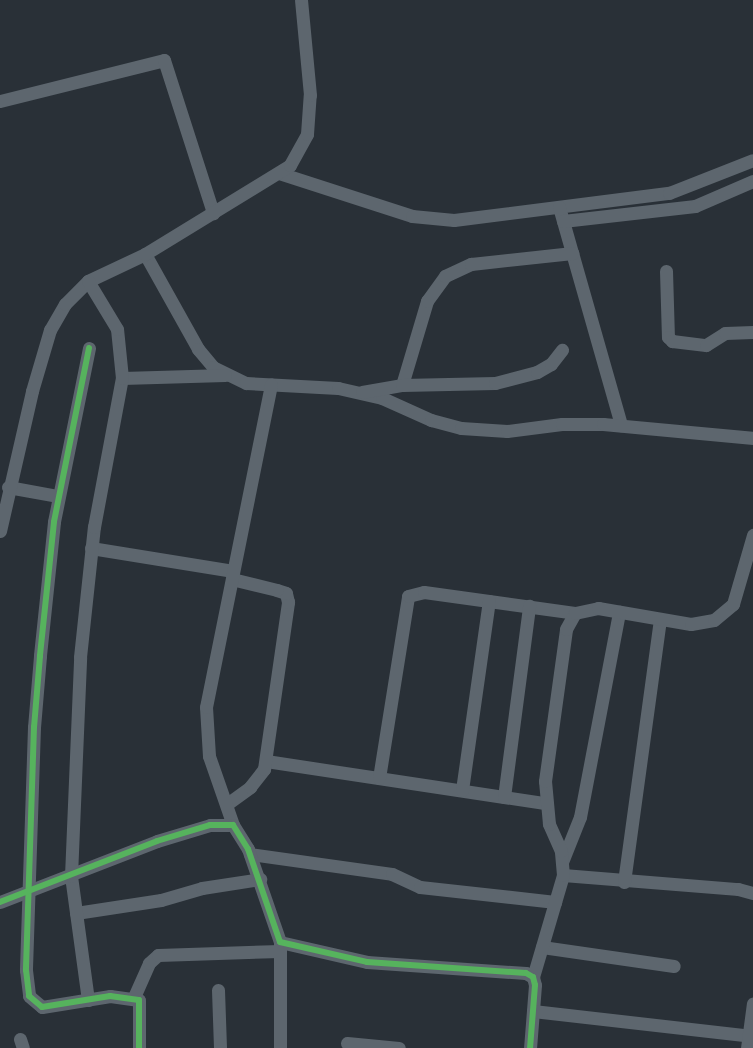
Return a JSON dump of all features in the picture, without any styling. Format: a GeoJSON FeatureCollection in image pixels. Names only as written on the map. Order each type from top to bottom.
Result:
{"type":"FeatureCollection","features":[{"type":"Feature","properties":{"kind":"street"},"geometry":{"type":"LineString","coordinates":[[0,531],[1,513],[50,330],[65,304],[88,281],[145,254],[290,165],[307,134],[310,94],[301,0]]}},
{"type":"Feature","properties":{"kind":"street"},"geometry":{"type":"LineString","coordinates":[[0,101],[164,60],[213,213]]}},
{"type":"Feature","properties":{"kind":"street"},"geometry":{"type":"LineString","coordinates":[[279,172],[432,220],[559,207],[669,193],[753,160]]}},
{"type":"Feature","properties":{"kind":"street"},"geometry":{"type":"LineString","coordinates":[[563,221],[695,206],[753,181]]}},
{"type":"Feature","properties":{"kind":"street"},"geometry":{"type":"LineString","coordinates":[[559,207],[621,425]]}},
{"type":"Feature","properties":{"kind":"street"},"geometry":{"type":"LineString","coordinates":[[402,385],[427,301],[445,276],[471,264],[572,253]]}},
{"type":"Feature","properties":{"kind":"street"},"geometry":{"type":"LineString","coordinates":[[145,254],[198,349],[213,367],[246,383],[338,388],[359,393],[461,428],[507,431],[562,424],[621,425],[753,438]]}},
{"type":"Feature","properties":{"kind":"street"},"geometry":{"type":"LineString","coordinates":[[666,271],[668,337],[672,342],[706,345],[725,333],[753,332]]}},
{"type":"Feature","properties":{"kind":"street"},"geometry":{"type":"LineString","coordinates":[[88,281],[117,329],[122,378],[91,548],[80,657],[71,876],[88,1000]]}},
{"type":"Feature","properties":{"kind":"street"},"geometry":{"type":"LineString","coordinates":[[89,348],[58,496],[34,727],[26,970],[29,996],[42,1007],[88,1000],[134,997]]}},
{"type":"Feature","properties":{"kind":"street"},"geometry":{"type":"LineString","coordinates":[[359,393],[402,385],[495,383],[537,372],[551,364],[562,350]]}},
{"type":"Feature","properties":{"kind":"street"},"geometry":{"type":"LineString","coordinates":[[122,378],[229,375]]}},
{"type":"Feature","properties":{"kind":"street"},"geometry":{"type":"LineString","coordinates":[[271,384],[206,707],[206,730],[209,756],[227,804],[233,826],[250,854],[260,879],[274,934],[280,947],[280,1048]]}},
{"type":"Feature","properties":{"kind":"street"},"geometry":{"type":"LineString","coordinates":[[8,487],[58,496]]}},
{"type":"Feature","properties":{"kind":"street"},"geometry":{"type":"LineString","coordinates":[[379,778],[408,596],[424,592],[576,613],[598,608],[691,624],[714,620],[733,604],[753,535]]}},
{"type":"Feature","properties":{"kind":"street"},"geometry":{"type":"LineString","coordinates":[[91,548],[233,575],[286,594],[288,602],[266,761],[259,778],[227,804]]}},
{"type":"Feature","properties":{"kind":"street"},"geometry":{"type":"LineString","coordinates":[[462,790],[489,601]]}},
{"type":"Feature","properties":{"kind":"street"},"geometry":{"type":"LineString","coordinates":[[504,797],[529,606]]}},
{"type":"Feature","properties":{"kind":"street"},"geometry":{"type":"LineString","coordinates":[[530,1048],[533,1011],[533,977],[555,902],[562,868],[580,817],[619,612]]}},
{"type":"Feature","properties":{"kind":"street"},"geometry":{"type":"LineString","coordinates":[[562,868],[545,803],[566,630],[576,613]]}},
{"type":"Feature","properties":{"kind":"street"},"geometry":{"type":"LineString","coordinates":[[624,882],[660,619]]}},
{"type":"Feature","properties":{"kind":"street"},"geometry":{"type":"LineString","coordinates":[[266,761],[545,803]]}},
{"type":"Feature","properties":{"kind":"street"},"geometry":{"type":"LineString","coordinates":[[0,902],[71,876],[157,841],[210,825],[233,826]]}},
{"type":"Feature","properties":{"kind":"street"},"geometry":{"type":"LineString","coordinates":[[250,854],[392,874],[420,887],[555,902]]}},
{"type":"Feature","properties":{"kind":"street"},"geometry":{"type":"LineString","coordinates":[[562,868],[624,882],[738,889],[753,893]]}},
{"type":"Feature","properties":{"kind":"street"},"geometry":{"type":"LineString","coordinates":[[76,914],[161,900],[202,888],[260,879]]}},
{"type":"Feature","properties":{"kind":"street"},"geometry":{"type":"LineString","coordinates":[[134,997],[149,963],[158,955],[280,947],[367,962],[526,973],[533,977]]}},
{"type":"Feature","properties":{"kind":"street"},"geometry":{"type":"LineString","coordinates":[[542,947],[674,966]]}},
{"type":"Feature","properties":{"kind":"street"},"geometry":{"type":"LineString","coordinates":[[218,990],[220,1048]]}},
{"type":"Feature","properties":{"kind":"street"},"geometry":{"type":"LineString","coordinates":[[134,997],[142,1008],[139,1048]]}},
{"type":"Feature","properties":{"kind":"street"},"geometry":{"type":"LineString","coordinates":[[533,1011],[750,1040],[753,1003]]}},
{"type":"Feature","properties":{"kind":"street"},"geometry":{"type":"LineString","coordinates":[[347,1043],[399,1048]]}},
{"type":"Feature","properties":{"kind":"cycle path"},"geometry":{"type":"LineString","coordinates":[[89,348],[54,522],[40,656],[34,727],[26,970],[29,996],[42,1007],[110,996],[139,1000],[139,1048]]}},
{"type":"Feature","properties":{"kind":"cycle path"},"geometry":{"type":"LineString","coordinates":[[0,902],[157,841],[210,825],[233,825],[248,849],[280,942],[367,962],[526,973],[533,977],[535,985],[530,1048]]}}]}
